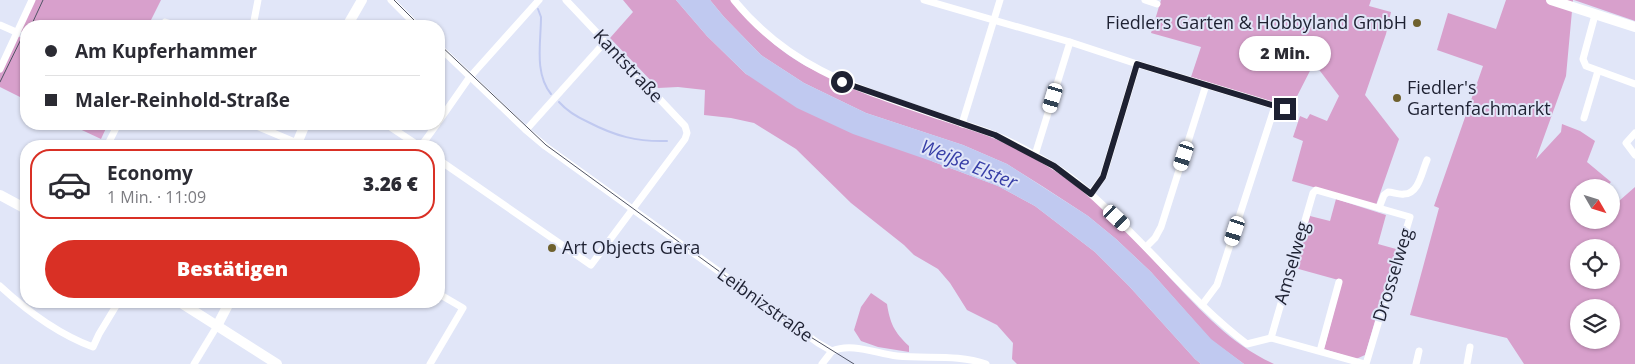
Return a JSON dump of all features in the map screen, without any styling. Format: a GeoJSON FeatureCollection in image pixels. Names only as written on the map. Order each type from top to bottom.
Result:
{"type":"FeatureCollection","features":[{"type":"Feature","properties":{"kind":"main road"},"geometry":{"type":"LineString","coordinates":[[350,20],[362,0]]}},
{"type":"Feature","properties":{"kind":"main road"},"geometry":{"type":"LineString","coordinates":[[1550,0],[1635,27]]}},
{"type":"Feature","properties":{"kind":"main road"},"geometry":{"type":"LineString","coordinates":[[0,195],[20,206]]}},
{"type":"Feature","properties":{"kind":"main road"},"geometry":{"type":"LineString","coordinates":[[189,308],[277,364]]}},
{"type":"Feature","properties":{"kind":"main road"},"geometry":{"type":"LineString","coordinates":[[218,326],[227,308]]}},
{"type":"Feature","properties":{"kind":"street"},"geometry":{"type":"LineString","coordinates":[[22,20],[32,0]]}},
{"type":"Feature","properties":{"kind":"street"},"geometry":{"type":"LineString","coordinates":[[254,20],[258,0]]}},
{"type":"Feature","properties":{"kind":"street"},"geometry":{"type":"LineString","coordinates":[[391,0],[411,20]]}},
{"type":"Feature","properties":{"kind":"street"},"geometry":{"type":"LineString","coordinates":[[445,112],[470,77],[539,0]]}},
{"type":"Feature","properties":{"kind":"street","name":"Kantstraße"},"geometry":{"type":"LineString","coordinates":[[566,0],[685,126],[688,133],[632,209]]}},
{"type":"Feature","properties":{"kind":"street"},"geometry":{"type":"LineString","coordinates":[[734,0],[749,19],[774,42],[808,64],[842,82],[995,135],[1054,166],[1091,194],[1222,325],[1247,344],[1270,338],[1366,364]]}},
{"type":"Feature","properties":{"kind":"street"},"geometry":{"type":"LineString","coordinates":[[924,0],[1070,42],[1295,112]]}},
{"type":"Feature","properties":{"kind":"street"},"geometry":{"type":"LineString","coordinates":[[962,124],[1000,0]]}},
{"type":"Feature","properties":{"kind":"street"},"geometry":{"type":"LineString","coordinates":[[1145,0],[1158,4]]}},
{"type":"Feature","properties":{"kind":"street"},"geometry":{"type":"LineString","coordinates":[[1595,15],[1583,59],[1586,66],[1635,84]]}},
{"type":"Feature","properties":{"kind":"street"},"geometry":{"type":"LineString","coordinates":[[0,25],[15,35]]}},
{"type":"Feature","properties":{"kind":"street"},"geometry":{"type":"LineString","coordinates":[[0,69],[20,25]]}},
{"type":"Feature","properties":{"kind":"street"},"geometry":{"type":"LineString","coordinates":[[526,130],[605,42]]}},
{"type":"Feature","properties":{"kind":"street"},"geometry":{"type":"LineString","coordinates":[[1035,155],[1070,42]]}},
{"type":"Feature","properties":{"kind":"street","name":"Leibnizstraße"},"geometry":{"type":"LineString","coordinates":[[445,53],[545,146],[800,332],[832,351],[838,348],[853,348],[896,356],[966,358],[986,364]]}},
{"type":"Feature","properties":{"kind":"street"},"geometry":{"type":"LineString","coordinates":[[1091,194],[1103,177],[1137,64]]}},
{"type":"Feature","properties":{"kind":"street"},"geometry":{"type":"LineString","coordinates":[[1584,118],[1598,71]]}},
{"type":"Feature","properties":{"kind":"street"},"geometry":{"type":"LineString","coordinates":[[1146,248],[1161,228],[1206,85]]}},
{"type":"Feature","properties":{"kind":"street"},"geometry":{"type":"LineString","coordinates":[[1202,305],[1217,285],[1275,106]]}},
{"type":"Feature","properties":{"kind":"street"},"geometry":{"type":"LineString","coordinates":[[265,130],[286,140]]}},
{"type":"Feature","properties":{"kind":"street"},"geometry":{"type":"LineString","coordinates":[[395,130],[411,140]]}},
{"type":"Feature","properties":{"kind":"street"},"geometry":{"type":"LineString","coordinates":[[1635,133],[1624,144],[1635,155]]}},
{"type":"Feature","properties":{"kind":"street","name":"Drosselweg"},"geometry":{"type":"LineString","coordinates":[[1379,208],[1384,195],[1388,192],[1404,194],[1416,188],[1427,160]]}},
{"type":"Feature","properties":{"kind":"street"},"geometry":{"type":"LineString","coordinates":[[445,164],[591,265],[632,209]]}},
{"type":"Feature","properties":{"kind":"street","name":"Drosselweg"},"geometry":{"type":"LineString","coordinates":[[1316,190],[1410,217],[1366,364]]}},
{"type":"Feature","properties":{"kind":"street","name":"Amselweg"},"geometry":{"type":"LineString","coordinates":[[1270,338],[1313,193],[1316,190]]}},
{"type":"Feature","properties":{"kind":"street"},"geometry":{"type":"LineString","coordinates":[[1320,351],[1340,282]]}},
{"type":"Feature","properties":{"kind":"street"},"geometry":{"type":"LineString","coordinates":[[0,286],[20,303]]}},
{"type":"Feature","properties":{"kind":"street"},"geometry":{"type":"LineString","coordinates":[[430,364],[463,308],[445,298]]}},
{"type":"Feature","properties":{"kind":"street"},"geometry":{"type":"LineString","coordinates":[[25,308],[74,340],[93,348],[99,334],[116,308]]}},
{"type":"Feature","properties":{"kind":"street"},"geometry":{"type":"LineString","coordinates":[[194,364],[218,326]]}},
{"type":"Feature","properties":{"kind":"street"},"geometry":{"type":"LineString","coordinates":[[1467,364],[1470,347]]}},
{"type":"Feature","properties":{"kind":"street"},"geometry":{"type":"LineString","coordinates":[[822,364],[832,351]]}},
{"type":"Feature","properties":{"kind":"street"},"geometry":{"type":"LineString","coordinates":[[1416,364],[1420,351]]}},
{"type":"Feature","properties":{"kind":"shaded area"},"geometry":{"type":"Polygon","coordinates":[[[35,0],[161,0],[151,20],[25,20],[35,0]]]}},
{"type":"Feature","properties":{"kind":"shaded area"},"geometry":{"type":"Polygon","coordinates":[[[623,0],[676,0],[707,36],[746,74],[934,162],[998,186],[1035,206],[1095,252],[1201,364],[1017,364],[1012,359],[1013,343],[997,325],[967,310],[950,283],[938,269],[914,255],[851,203],[796,149],[754,123],[704,115],[705,90],[678,87],[658,88],[610,38],[633,12],[623,0]]]}},
{"type":"Feature","properties":{"kind":"shaded area"},"geometry":{"type":"Polygon","coordinates":[[[710,0],[731,0],[769,40],[802,64],[814,70],[985,134],[1054,170],[1101,206],[1218,326],[1244,347],[1274,364],[1244,364],[1211,340],[1151,272],[1116,239],[1088,216],[1042,186],[1007,164],[963,145],[866,113],[804,83],[761,55],[710,0]]]}},
{"type":"Feature","properties":{"kind":"shaded area"},"geometry":{"type":"Polygon","coordinates":[[[1161,0],[1371,0],[1369,6],[1391,12],[1386,34],[1365,95],[1399,139],[1376,205],[1292,181],[1303,141],[1293,137],[1300,116],[1307,119],[1310,114],[1327,121],[1339,96],[1314,63],[1291,108],[1191,77],[1201,47],[1151,33],[1161,0]]]}},
{"type":"Feature","properties":{"kind":"shaded area"},"geometry":{"type":"Polygon","coordinates":[[[1506,0],[1573,0],[1566,76],[1536,159],[1561,132],[1562,124],[1580,131],[1595,141],[1587,162],[1607,179],[1570,179],[1570,229],[1620,229],[1620,200],[1635,187],[1635,364],[1524,364],[1507,338],[1410,315],[1439,208],[1434,206],[1483,66],[1437,50],[1448,13],[1496,29],[1506,0]]]}},
{"type":"Feature","properties":{"kind":"shaded area"},"geometry":{"type":"Polygon","coordinates":[[[1574,0],[1635,0],[1635,21],[1574,0]]]}},
{"type":"Feature","properties":{"kind":"shaded area"},"geometry":{"type":"Polygon","coordinates":[[[18,36],[20,37],[20,97],[0,87],[0,72],[18,36]]]}},
{"type":"Feature","properties":{"kind":"shaded area"},"geometry":{"type":"Polygon","coordinates":[[[82,130],[105,130],[101,139],[82,130]]]}},
{"type":"Feature","properties":{"kind":"shaded area"},"geometry":{"type":"Polygon","coordinates":[[[1336,199],[1386,215],[1378,244],[1396,249],[1365,355],[1356,359],[1324,349],[1342,281],[1295,268],[1310,216],[1330,221],[1336,199]]]}},
{"type":"Feature","properties":{"kind":"shaded area"},"geometry":{"type":"Polygon","coordinates":[[[871,293],[887,304],[894,327],[909,346],[909,352],[878,347],[861,341],[854,330],[861,307],[871,293]]]}},
{"type":"Feature","properties":{"kind":"water","name":"Weiße Elster"},"geometry":{"type":"Polygon","coordinates":[[[676,0],[710,0],[761,55],[804,83],[866,113],[963,145],[1007,164],[1088,216],[1116,239],[1151,272],[1211,339],[1244,364],[1201,364],[1095,252],[1035,206],[998,186],[853,134],[797,108],[746,74],[707,36],[676,0]]]}},
{"type":"Feature","properties":{"kind":"waterway"},"geometry":{"type":"LineString","coordinates":[[538,9],[541,17],[540,67],[542,77],[551,94]]}},
{"type":"Feature","properties":{"kind":"waterway"},"geometry":{"type":"LineString","coordinates":[[559,102],[580,118],[617,134],[636,139],[667,141]]}},
{"type":"Feature","properties":{"kind":"tram line"},"geometry":{"type":"LineString","coordinates":[[34,20],[43,0]]}},
{"type":"Feature","properties":{"kind":"tram line"},"geometry":{"type":"LineString","coordinates":[[394,0],[414,20]]}},
{"type":"Feature","properties":{"kind":"tram line"},"geometry":{"type":"LineString","coordinates":[[0,82],[20,41]]}},
{"type":"Feature","properties":{"kind":"tram line"},"geometry":{"type":"LineString","coordinates":[[445,50],[546,145],[801,331],[854,364]]}},
{"type":"Feature","properties":{"kind":"place","name":"Fiedlers Garten & Hobbyland GmbH"},"geometry":{"type":"Point","coordinates":[1417,23]}},
{"type":"Feature","properties":{"kind":"place","name":"Fiedler's Gartenfachmarkt"},"geometry":{"type":"Point","coordinates":[1397,98]}},
{"type":"Feature","properties":{"kind":"place","name":"Art Objects Gera"},"geometry":{"type":"Point","coordinates":[552,248]}},
{"type":"Feature","properties":{"kind":"route"},"geometry":{"type":"LineString","coordinates":[[842,82],[995,135],[1054,166],[1091,194],[1103,177],[1137,64],[1285,109]]}}]}
